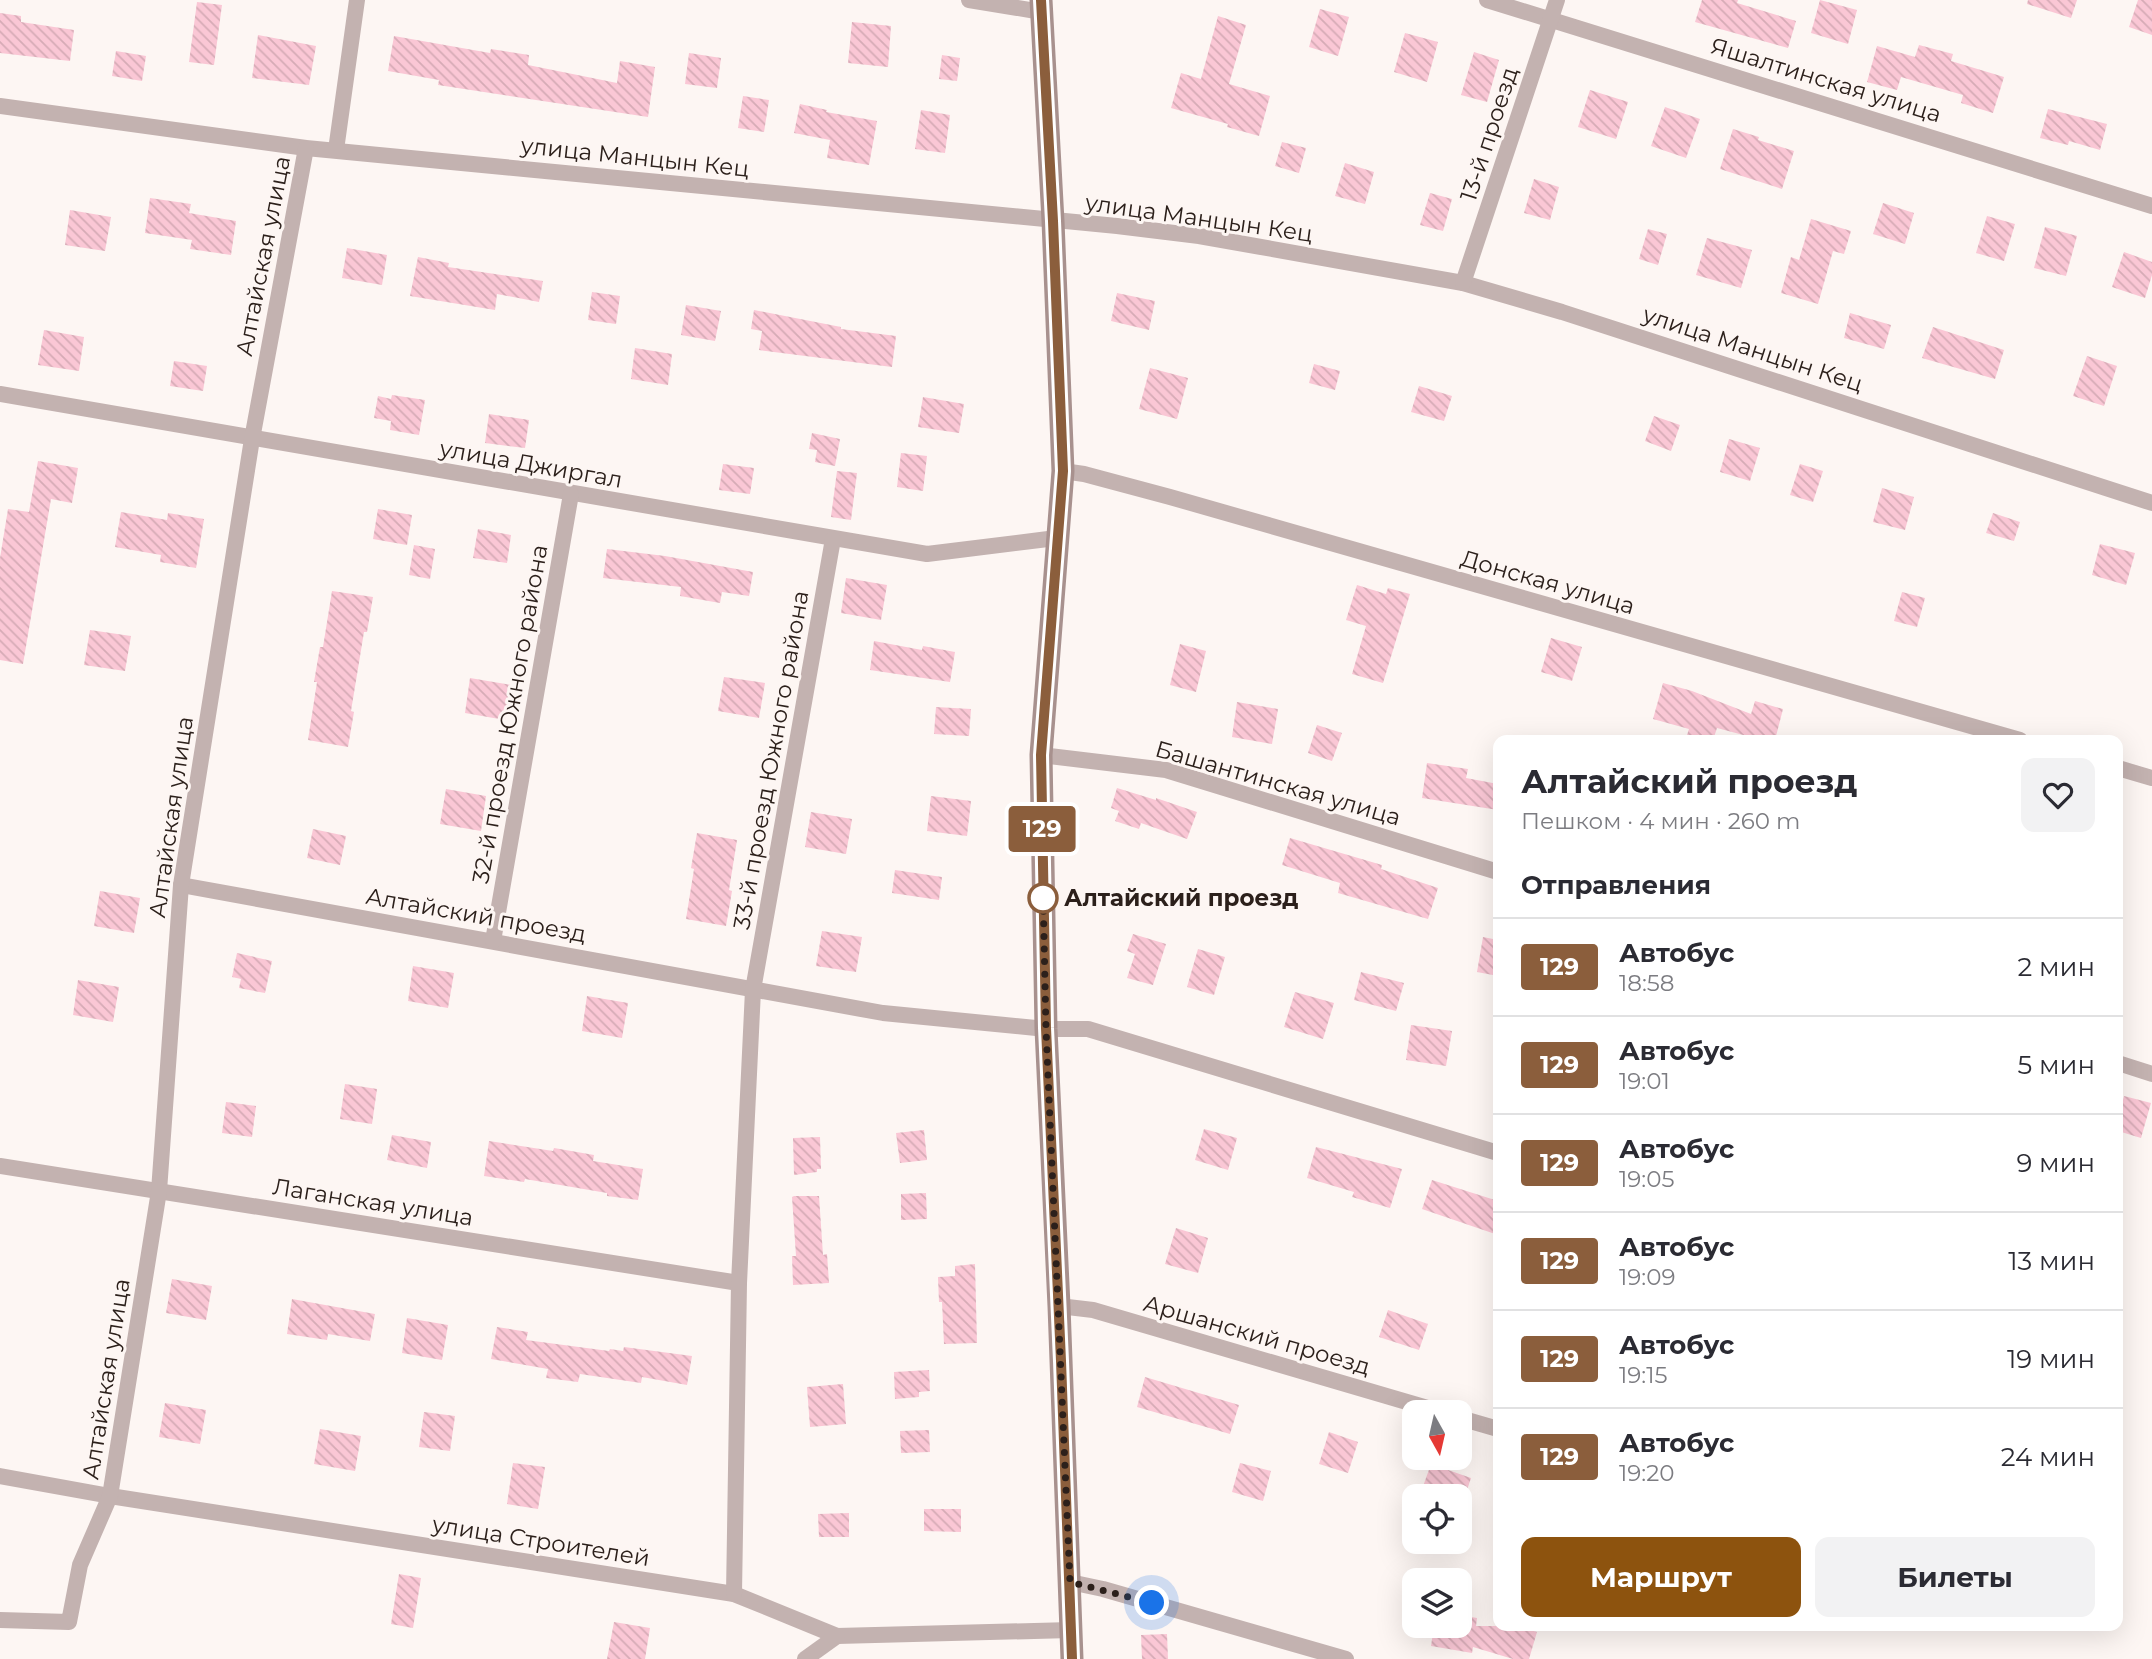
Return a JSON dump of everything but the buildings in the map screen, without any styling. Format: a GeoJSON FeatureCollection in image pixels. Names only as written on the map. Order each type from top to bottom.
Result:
{"type":"FeatureCollection","features":[{"type":"Feature","properties":{"kind":"street"},"geometry":{"type":"LineString","coordinates":[[336,150],[357,0]]}},
{"type":"Feature","properties":{"kind":"street"},"geometry":{"type":"LineString","coordinates":[[969,0],[1042,6],[1063,471],[1041,755],[1046,1028],[1072,1659]]}},
{"type":"Feature","properties":{"kind":"street","name":"Яшалтинская улица"},"geometry":{"type":"LineString","coordinates":[[1487,0],[2152,206]]}},
{"type":"Feature","properties":{"kind":"street","name":"13-й проезд"},"geometry":{"type":"LineString","coordinates":[[1463,283],[1557,0]]}},
{"type":"Feature","properties":{"kind":"street","name":"улица Манцын Кец"},"geometry":{"type":"LineString","coordinates":[[0,106],[306,148],[1117,226],[1199,236],[1463,283],[1562,312],[2152,503]]}},
{"type":"Feature","properties":{"kind":"street","name":"Алтайская улица"},"geometry":{"type":"LineString","coordinates":[[0,1620],[69,1622],[80,1566],[110,1496],[159,1191],[181,885],[252,439],[306,148]]}},
{"type":"Feature","properties":{"kind":"street","name":"улица Джиргал"},"geometry":{"type":"LineString","coordinates":[[0,394],[927,554],[1056,538]]}},
{"type":"Feature","properties":{"kind":"street","name":"Донская улица"},"geometry":{"type":"LineString","coordinates":[[1063,471],[1170,497],[2003,735]]}},
{"type":"Feature","properties":{"kind":"street","name":"32-й проезд Южного района"},"geometry":{"type":"LineString","coordinates":[[493,941],[571,494]]}},
{"type":"Feature","properties":{"kind":"street","name":"33-й проезд Южного района"},"geometry":{"type":"LineString","coordinates":[[753,989],[834,539]]}},
{"type":"Feature","properties":{"kind":"street","name":"Башантинская улица"},"geometry":{"type":"LineString","coordinates":[[1041,755],[1167,770],[1493,870]]}},
{"type":"Feature","properties":{"kind":"street"},"geometry":{"type":"LineString","coordinates":[[2123,769],[2152,778]]}},
{"type":"Feature","properties":{"kind":"street","name":"Алтайский проезд"},"geometry":{"type":"LineString","coordinates":[[181,885],[883,1013],[1046,1028],[1088,1029],[1493,1151]]}},
{"type":"Feature","properties":{"kind":"street"},"geometry":{"type":"LineString","coordinates":[[734,1594],[739,1283],[753,989]]}},
{"type":"Feature","properties":{"kind":"street"},"geometry":{"type":"LineString","coordinates":[[2123,1065],[2152,1074]]}},
{"type":"Feature","properties":{"kind":"street","name":"Лаганская улица"},"geometry":{"type":"LineString","coordinates":[[0,1166],[739,1283]]}},
{"type":"Feature","properties":{"kind":"street","name":"Аршанский проезд"},"geometry":{"type":"LineString","coordinates":[[1059,1306],[1093,1310],[1402,1401]]}},
{"type":"Feature","properties":{"kind":"street"},"geometry":{"type":"LineString","coordinates":[[1472,1421],[1493,1428]]}},
{"type":"Feature","properties":{"kind":"street","name":"улица Строителей"},"geometry":{"type":"LineString","coordinates":[[0,1476],[110,1496],[734,1594],[837,1636],[1071,1630]]}},
{"type":"Feature","properties":{"kind":"street"},"geometry":{"type":"LineString","coordinates":[[1070,1582],[1103,1589],[1346,1659]]}},
{"type":"Feature","properties":{"kind":"street"},"geometry":{"type":"LineString","coordinates":[[804,1659],[837,1636]]}},
{"type":"Feature","properties":{"kind":"bus line","name":"129"},"geometry":{"type":"LineString","coordinates":[[1041,0],[1063,471],[1041,755],[1046,1028],[1072,1659]]}},
{"type":"Feature","properties":{"kind":"place","name":"Алтайский проезд"},"geometry":{"type":"Point","coordinates":[1043,898]}},
{"type":"Feature","properties":{"kind":"route"},"geometry":{"type":"LineString","coordinates":[[1043,898],[1043,892],[1046,1028],[1070,1582],[1152,1603]]}}]}
